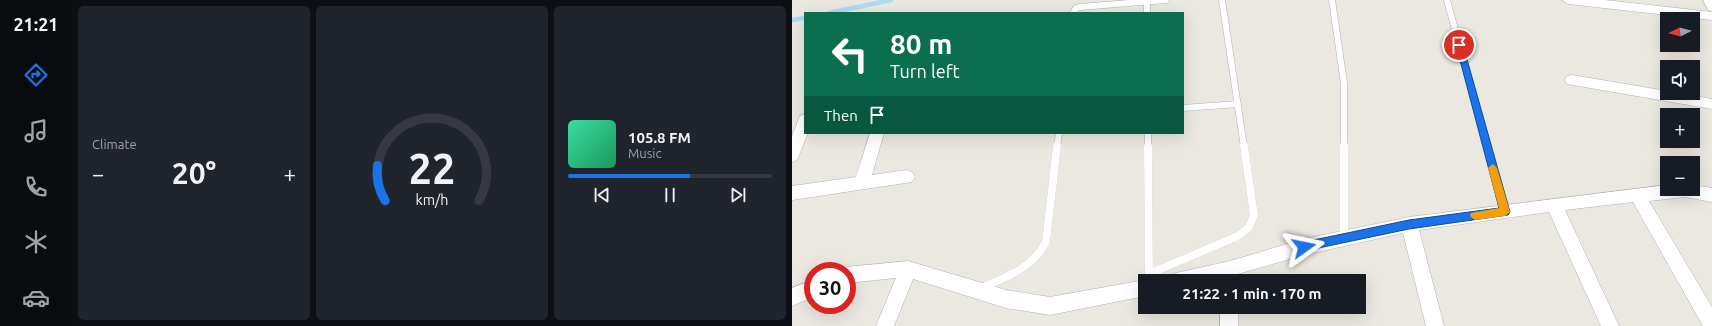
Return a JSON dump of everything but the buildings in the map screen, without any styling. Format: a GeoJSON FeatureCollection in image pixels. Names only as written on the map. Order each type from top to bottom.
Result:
{"type":"FeatureCollection","features":[{"type":"Feature","properties":{"kind":"street"},"geometry":{"type":"LineString","coordinates":[[1568,0],[1712,16]]}},
{"type":"Feature","properties":{"kind":"street"},"geometry":{"type":"LineString","coordinates":[[1709,0],[1712,8]]}},
{"type":"Feature","properties":{"kind":"street"},"geometry":{"type":"LineString","coordinates":[[1572,80],[1712,104]]}},
{"type":"Feature","properties":{"kind":"street"},"geometry":{"type":"LineString","coordinates":[[792,156],[804,123]]}},
{"type":"Feature","properties":{"kind":"street"},"geometry":{"type":"LineString","coordinates":[[862,184],[876,134]]}},
{"type":"Feature","properties":{"kind":"street"},"geometry":{"type":"LineString","coordinates":[[792,193],[862,184],[907,176]]}},
{"type":"Feature","properties":{"kind":"street"},"geometry":{"type":"LineString","coordinates":[[1233,274],[1304,247],[1409,224],[1685,190],[1712,195]]}},
{"type":"Feature","properties":{"kind":"street"},"geometry":{"type":"LineString","coordinates":[[1637,195],[1712,324]]}},
{"type":"Feature","properties":{"kind":"street"},"geometry":{"type":"LineString","coordinates":[[1554,205],[1610,326]]}},
{"type":"Feature","properties":{"kind":"street"},"geometry":{"type":"LineString","coordinates":[[1409,224],[1435,326]]}},
{"type":"Feature","properties":{"kind":"street"},"geometry":{"type":"LineString","coordinates":[[856,274],[908,269],[1006,299],[1050,306],[1138,283]]}},
{"type":"Feature","properties":{"kind":"street"},"geometry":{"type":"LineString","coordinates":[[885,326],[908,269]]}},
{"type":"Feature","properties":{"kind":"street"},"geometry":{"type":"LineString","coordinates":[[792,297],[804,292]]}},
{"type":"Feature","properties":{"kind":"street"},"geometry":{"type":"LineString","coordinates":[[1229,314],[1229,326]]}},
{"type":"Feature","properties":{"kind":"lane"},"geometry":{"type":"LineString","coordinates":[[1074,12],[1076,8],[1080,7],[1166,0]]}},
{"type":"Feature","properties":{"kind":"lane"},"geometry":{"type":"LineString","coordinates":[[1161,274],[1238,236],[1249,227],[1254,215],[1222,0]]}},
{"type":"Feature","properties":{"kind":"lane"},"geometry":{"type":"LineString","coordinates":[[1332,0],[1344,83],[1344,238]]}},
{"type":"Feature","properties":{"kind":"lane"},"geometry":{"type":"LineString","coordinates":[[1447,0],[1505,212]]}},
{"type":"Feature","properties":{"kind":"lane"},"geometry":{"type":"LineString","coordinates":[[1147,1],[1147,12]]}},
{"type":"Feature","properties":{"kind":"lane"},"geometry":{"type":"LineString","coordinates":[[1184,108],[1238,104]]}},
{"type":"Feature","properties":{"kind":"lane"},"geometry":{"type":"LineString","coordinates":[[978,290],[1032,262],[1042,253],[1046,242],[1059,134]]}},
{"type":"Feature","properties":{"kind":"lane"},"geometry":{"type":"LineString","coordinates":[[1147,274],[1148,134]]}},
{"type":"Feature","properties":{"kind":"waterway"},"geometry":{"type":"LineString","coordinates":[[834,12],[891,0]]}},
{"type":"Feature","properties":{"kind":"waterway"},"geometry":{"type":"LineString","coordinates":[[792,20],[804,18]]}},
{"type":"Feature","properties":{"kind":"slow traffic"},"geometry":{"type":"LineString","coordinates":[[1475,216],[1505,212],[1493,168]]}},
{"type":"Feature","properties":{"kind":"route"},"geometry":{"type":"LineString","coordinates":[[1304,247],[1409,224],[1505,212],[1459,45]]}}]}
